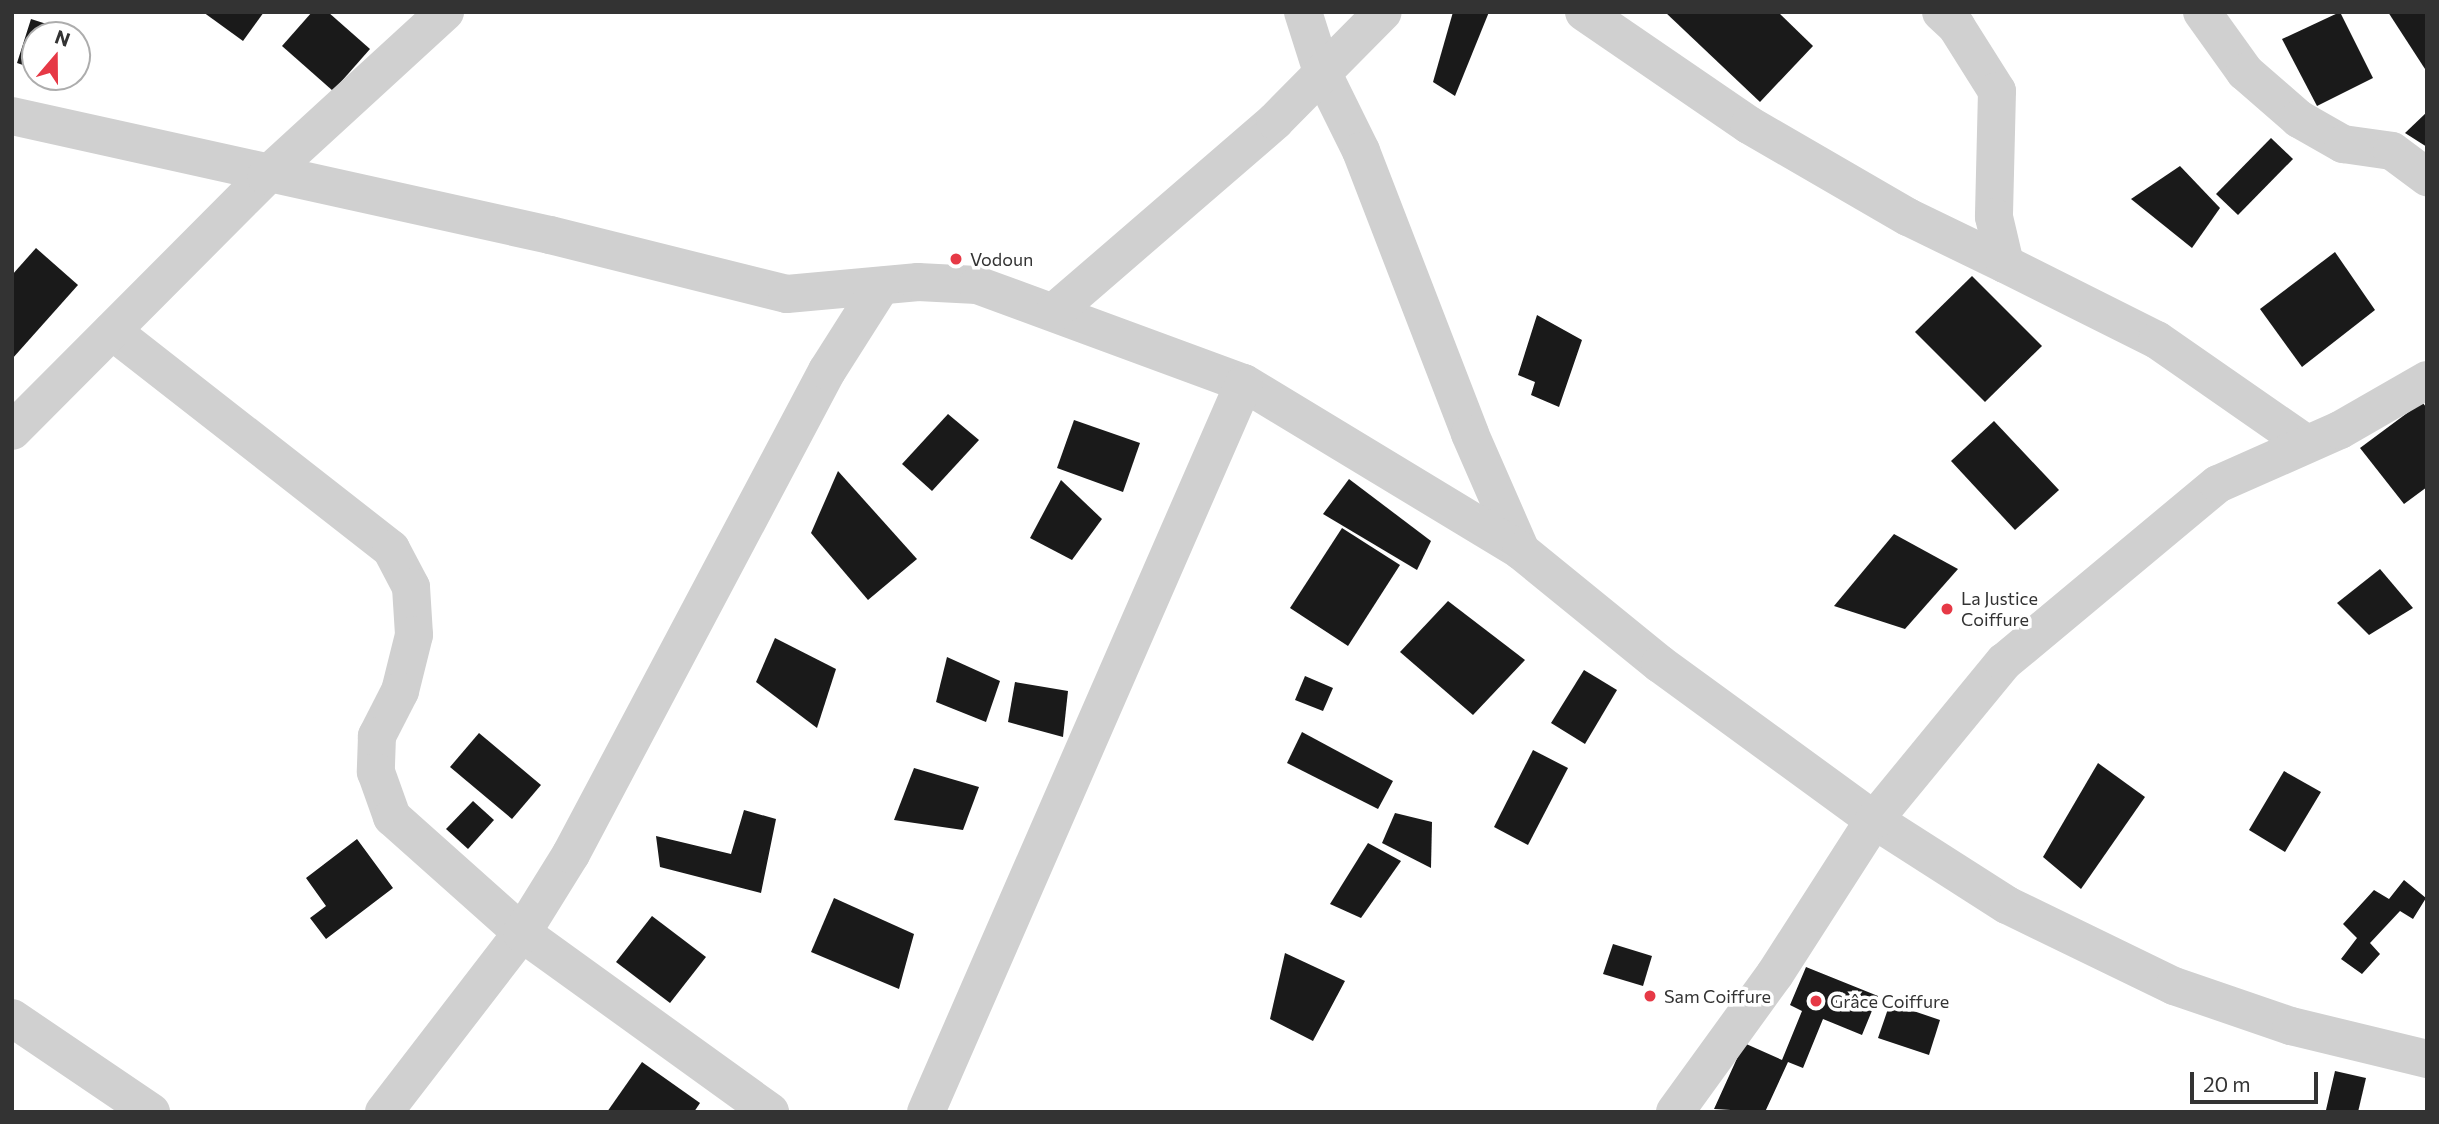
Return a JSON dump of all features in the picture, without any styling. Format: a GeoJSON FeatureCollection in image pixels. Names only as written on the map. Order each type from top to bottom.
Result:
{"type":"FeatureCollection","features":[{"type":"Feature","properties":{"kind":"street"},"geometry":{"type":"LineString","coordinates":[[12,430],[266,176],[445,12]]}},
{"type":"Feature","properties":{"kind":"street"},"geometry":{"type":"LineString","coordinates":[[1303,12],[1322,72],[1361,151],[1469,434],[1521,551]]}},
{"type":"Feature","properties":{"kind":"street"},"geometry":{"type":"LineString","coordinates":[[1054,312],[1275,121],[1383,12]]}},
{"type":"Feature","properties":{"kind":"street"},"geometry":{"type":"LineString","coordinates":[[1584,12],[1749,125],[1908,217],[2157,340],[2304,442]]}},
{"type":"Feature","properties":{"kind":"street"},"geometry":{"type":"LineString","coordinates":[[1941,12],[1997,92],[1994,217],[2005,264]]}},
{"type":"Feature","properties":{"kind":"street"},"geometry":{"type":"LineString","coordinates":[[2202,12],[2245,72],[2299,119],[2343,144],[2392,151],[2427,177]]}},
{"type":"Feature","properties":{"kind":"street"},"geometry":{"type":"LineString","coordinates":[[12,116],[266,176],[550,235],[787,295],[918,282],[977,285],[1244,383],[1521,551],[1660,664],[1874,820],[2007,905],[2174,986],[2291,1026],[2427,1059]]}},
{"type":"Feature","properties":{"kind":"street"},"geometry":{"type":"LineString","coordinates":[[384,1112],[522,933],[571,854],[827,371],[881,286]]}},
{"type":"Feature","properties":{"kind":"street"},"geometry":{"type":"LineString","coordinates":[[112,331],[391,549],[411,587],[414,635],[400,691],[377,736],[376,772],[392,817],[522,933],[770,1112]]}},
{"type":"Feature","properties":{"kind":"street"},"geometry":{"type":"LineString","coordinates":[[1675,1112],[1775,974],[1874,820],[2004,662],[2218,484],[2304,442],[2340,430],[2427,380]]}},
{"type":"Feature","properties":{"kind":"street"},"geometry":{"type":"LineString","coordinates":[[926,1112],[1244,383]]}},
{"type":"Feature","properties":{"kind":"street"},"geometry":{"type":"LineString","coordinates":[[12,1018],[151,1112]]}},
{"type":"Feature","properties":{"kind":"building"},"geometry":{"type":"Polygon","coordinates":[[[203,12],[264,12],[243,41],[203,12]]]}},
{"type":"Feature","properties":{"kind":"building"},"geometry":{"type":"Polygon","coordinates":[[[312,12],[328,12],[370,49],[333,91],[282,46],[312,12]]]}},
{"type":"Feature","properties":{"kind":"building"},"geometry":{"type":"Polygon","coordinates":[[[1453,12],[1489,12],[1455,96],[1433,82],[1453,12]]]}},
{"type":"Feature","properties":{"kind":"building"},"geometry":{"type":"Polygon","coordinates":[[[1665,12],[1778,12],[1813,46],[1760,102],[1665,12]]]}},
{"type":"Feature","properties":{"kind":"building"},"geometry":{"type":"Polygon","coordinates":[[[2340,12],[2373,78],[2317,106],[2282,39],[2340,12]]]}},
{"type":"Feature","properties":{"kind":"building"},"geometry":{"type":"Polygon","coordinates":[[[2388,12],[2427,12],[2425,69],[2388,12]]]}},
{"type":"Feature","properties":{"kind":"building"},"geometry":{"type":"Polygon","coordinates":[[[2427,112],[2427,147],[2405,133],[2427,112]]]}},
{"type":"Feature","properties":{"kind":"building"},"geometry":{"type":"Polygon","coordinates":[[[2271,138],[2293,159],[2238,215],[2216,194],[2271,138]]]}},
{"type":"Feature","properties":{"kind":"building"},"geometry":{"type":"Polygon","coordinates":[[[2180,166],[2220,208],[2192,248],[2131,199],[2180,166]]]}},
{"type":"Feature","properties":{"kind":"building"},"geometry":{"type":"Polygon","coordinates":[[[36,248],[78,285],[12,359],[12,275],[36,248]]]}},
{"type":"Feature","properties":{"kind":"building"},"geometry":{"type":"Polygon","coordinates":[[[2335,252],[2375,310],[2302,367],[2260,309],[2335,252]]]}},
{"type":"Feature","properties":{"kind":"building"},"geometry":{"type":"Polygon","coordinates":[[[1972,276],[2042,346],[1985,402],[1915,332],[1972,276]]]}},
{"type":"Feature","properties":{"kind":"building"},"geometry":{"type":"Polygon","coordinates":[[[1537,315],[1582,340],[1559,407],[1531,395],[1535,382],[1518,375],[1537,315]]]}},
{"type":"Feature","properties":{"kind":"building"},"geometry":{"type":"Polygon","coordinates":[[[2422,402],[2427,408],[2427,487],[2404,504],[2360,448],[2422,402]]]}},
{"type":"Feature","properties":{"kind":"building"},"geometry":{"type":"Polygon","coordinates":[[[948,414],[979,440],[932,491],[902,464],[948,414]]]}},
{"type":"Feature","properties":{"kind":"building"},"geometry":{"type":"Polygon","coordinates":[[[1074,420],[1140,443],[1123,492],[1057,468],[1074,420]]]}},
{"type":"Feature","properties":{"kind":"building"},"geometry":{"type":"Polygon","coordinates":[[[1994,421],[2059,490],[2015,530],[1951,461],[1994,421]]]}},
{"type":"Feature","properties":{"kind":"building"},"geometry":{"type":"Polygon","coordinates":[[[838,471],[917,559],[868,600],[811,533],[838,471]]]}},
{"type":"Feature","properties":{"kind":"building"},"geometry":{"type":"Polygon","coordinates":[[[1349,479],[1431,541],[1417,570],[1323,514],[1349,479]]]}},
{"type":"Feature","properties":{"kind":"building"},"geometry":{"type":"Polygon","coordinates":[[[1061,480],[1102,519],[1072,560],[1030,538],[1061,480]]]}},
{"type":"Feature","properties":{"kind":"building"},"geometry":{"type":"Polygon","coordinates":[[[1342,528],[1400,565],[1348,646],[1290,608],[1342,528]]]}},
{"type":"Feature","properties":{"kind":"building"},"geometry":{"type":"Polygon","coordinates":[[[1894,534],[1958,569],[1905,629],[1834,606],[1894,534]]]}},
{"type":"Feature","properties":{"kind":"building"},"geometry":{"type":"Polygon","coordinates":[[[2380,569],[2413,608],[2369,635],[2337,603],[2380,569]]]}},
{"type":"Feature","properties":{"kind":"building"},"geometry":{"type":"Polygon","coordinates":[[[1448,601],[1525,660],[1473,715],[1400,652],[1448,601]]]}},
{"type":"Feature","properties":{"kind":"building"},"geometry":{"type":"Polygon","coordinates":[[[775,638],[836,669],[817,728],[756,682],[775,638]]]}},
{"type":"Feature","properties":{"kind":"building"},"geometry":{"type":"Polygon","coordinates":[[[947,657],[1000,681],[986,722],[936,702],[947,657]]]}},
{"type":"Feature","properties":{"kind":"building"},"geometry":{"type":"Polygon","coordinates":[[[1584,670],[1617,690],[1585,744],[1551,723],[1584,670]]]}},
{"type":"Feature","properties":{"kind":"building"},"geometry":{"type":"Polygon","coordinates":[[[1305,676],[1333,688],[1323,711],[1295,700],[1305,676]]]}},
{"type":"Feature","properties":{"kind":"building"},"geometry":{"type":"Polygon","coordinates":[[[1015,682],[1068,691],[1063,737],[1008,722],[1015,682]]]}},
{"type":"Feature","properties":{"kind":"building"},"geometry":{"type":"Polygon","coordinates":[[[1302,732],[1393,781],[1378,809],[1287,763],[1302,732]]]}},
{"type":"Feature","properties":{"kind":"building"},"geometry":{"type":"Polygon","coordinates":[[[479,733],[541,785],[512,819],[450,767],[479,733]]]}},
{"type":"Feature","properties":{"kind":"building"},"geometry":{"type":"Polygon","coordinates":[[[1533,750],[1568,768],[1528,845],[1494,827],[1533,750]]]}},
{"type":"Feature","properties":{"kind":"building"},"geometry":{"type":"Polygon","coordinates":[[[2098,763],[2145,797],[2081,889],[2043,857],[2098,763]]]}},
{"type":"Feature","properties":{"kind":"building"},"geometry":{"type":"Polygon","coordinates":[[[914,768],[979,787],[963,830],[894,820],[914,768]]]}},
{"type":"Feature","properties":{"kind":"building"},"geometry":{"type":"Polygon","coordinates":[[[2284,771],[2321,792],[2285,852],[2249,830],[2284,771]]]}},
{"type":"Feature","properties":{"kind":"building"},"geometry":{"type":"Polygon","coordinates":[[[473,801],[494,820],[468,849],[446,829],[473,801]]]}},
{"type":"Feature","properties":{"kind":"building"},"geometry":{"type":"Polygon","coordinates":[[[744,810],[776,819],[761,893],[660,867],[656,836],[731,854],[744,810]]]}},
{"type":"Feature","properties":{"kind":"building"},"geometry":{"type":"Polygon","coordinates":[[[1395,813],[1432,822],[1431,868],[1382,843],[1395,813]]]}},
{"type":"Feature","properties":{"kind":"building"},"geometry":{"type":"Polygon","coordinates":[[[357,839],[393,888],[326,939],[310,918],[326,906],[306,878],[357,839]]]}},
{"type":"Feature","properties":{"kind":"building"},"geometry":{"type":"Polygon","coordinates":[[[1368,843],[1401,861],[1361,918],[1330,904],[1368,843]]]}},
{"type":"Feature","properties":{"kind":"building"},"geometry":{"type":"Polygon","coordinates":[[[2404,880],[2426,898],[2413,919],[2400,911],[2370,943],[2380,954],[2362,974],[2341,959],[2357,938],[2343,924],[2374,890],[2389,899],[2404,880]]]}},
{"type":"Feature","properties":{"kind":"building"},"geometry":{"type":"Polygon","coordinates":[[[834,898],[914,934],[899,989],[811,952],[834,898]]]}},
{"type":"Feature","properties":{"kind":"building"},"geometry":{"type":"Polygon","coordinates":[[[652,916],[706,957],[670,1003],[616,962],[652,916]]]}},
{"type":"Feature","properties":{"kind":"building"},"geometry":{"type":"Polygon","coordinates":[[[1613,944],[1652,956],[1643,986],[1603,974],[1613,944]]]}},
{"type":"Feature","properties":{"kind":"building"},"geometry":{"type":"Polygon","coordinates":[[[1285,953],[1345,981],[1313,1041],[1270,1019],[1285,953]]]}},
{"type":"Feature","properties":{"kind":"building"},"geometry":{"type":"Polygon","coordinates":[[[1806,967],[1878,996],[1862,1035],[1823,1019],[1803,1068],[1788,1062],[1765,1112],[1714,1109],[1744,1043],[1782,1060],[1802,1011],[1790,1005],[1806,967]]]}},
{"type":"Feature","properties":{"kind":"building"},"geometry":{"type":"Polygon","coordinates":[[[1890,1003],[1940,1020],[1929,1055],[1878,1038],[1890,1003]]]}},
{"type":"Feature","properties":{"kind":"building"},"geometry":{"type":"Polygon","coordinates":[[[642,1062],[700,1103],[694,1112],[607,1112],[642,1062]]]}},
{"type":"Feature","properties":{"kind":"building"},"geometry":{"type":"Polygon","coordinates":[[[2335,1071],[2366,1078],[2358,1112],[2326,1110],[2335,1071]]]}},
{"type":"Feature","properties":{"kind":"place","name":"Vodoun"},"geometry":{"type":"Point","coordinates":[956,259]}},
{"type":"Feature","properties":{"kind":"place","name":"La Justice Coiffure"},"geometry":{"type":"Point","coordinates":[1947,609]}},
{"type":"Feature","properties":{"kind":"place","name":"Sam Coiffure"},"geometry":{"type":"Point","coordinates":[1650,996]}},
{"type":"Feature","properties":{"kind":"place","name":"Grâce Coiffure"},"geometry":{"type":"Point","coordinates":[1816,1001]}}]}
